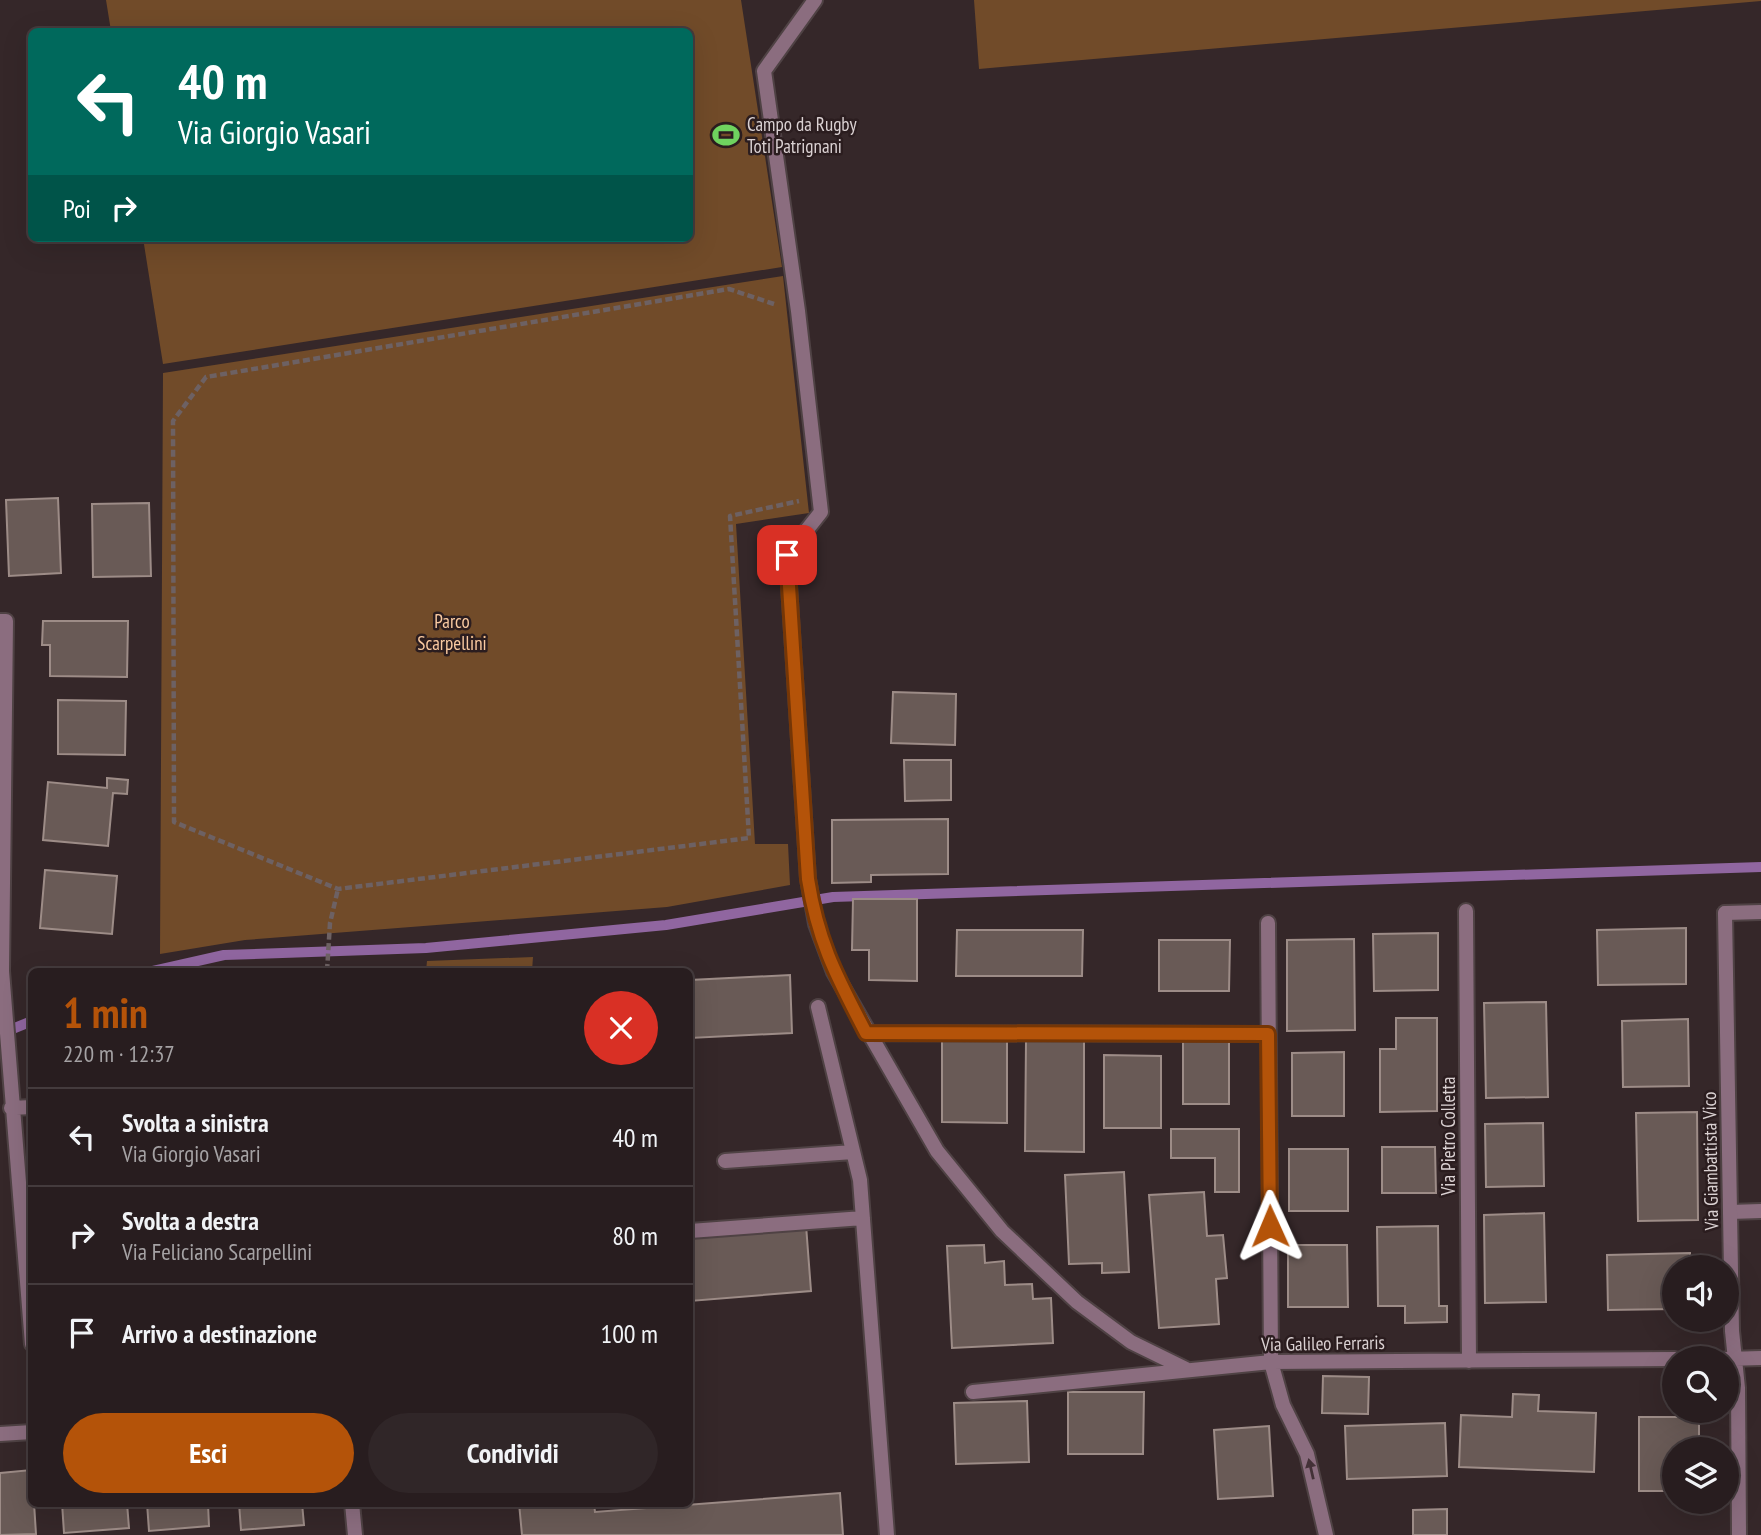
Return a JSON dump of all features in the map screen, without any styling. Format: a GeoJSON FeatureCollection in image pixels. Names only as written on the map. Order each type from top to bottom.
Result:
{"type":"FeatureCollection","features":[{"type":"Feature","properties":{"kind":"street"},"geometry":{"type":"LineString","coordinates":[[815,0],[764,71],[798,311],[821,512],[787,555],[808,879],[816,924],[834,972],[866,1033],[937,1151],[1002,1231],[1077,1302],[1131,1342],[1186,1369]]}},
{"type":"Feature","properties":{"kind":"street"},"geometry":{"type":"LineString","coordinates":[[3,621],[2,971],[28,1297]]}},
{"type":"Feature","properties":{"kind":"street","name":"Via Pietro Colletta"},"geometry":{"type":"LineString","coordinates":[[1466,911],[1469,1361]]}},
{"type":"Feature","properties":{"kind":"street","name":"Via Giambattista Vico"},"geometry":{"type":"LineString","coordinates":[[1731,1346],[1725,913],[1761,912]]}},
{"type":"Feature","properties":{"kind":"street"},"geometry":{"type":"LineString","coordinates":[[1268,923],[1271,1362],[1283,1405],[1307,1454],[1326,1535]]}},
{"type":"Feature","properties":{"kind":"street"},"geometry":{"type":"LineString","coordinates":[[818,1007],[860,1180],[887,1535]]}},
{"type":"Feature","properties":{"kind":"street"},"geometry":{"type":"LineString","coordinates":[[866,1033],[1268,1034]]}},
{"type":"Feature","properties":{"kind":"street"},"geometry":{"type":"LineString","coordinates":[[12,1108],[28,1107]]}},
{"type":"Feature","properties":{"kind":"street"},"geometry":{"type":"LineString","coordinates":[[725,1161],[852,1152]]}},
{"type":"Feature","properties":{"kind":"street"},"geometry":{"type":"LineString","coordinates":[[1730,1212],[1761,1211]]}},
{"type":"Feature","properties":{"kind":"street"},"geometry":{"type":"LineString","coordinates":[[693,1231],[863,1218]]}},
{"type":"Feature","properties":{"kind":"street"},"geometry":{"type":"LineString","coordinates":[[1739,1359],[1761,1358]]}},
{"type":"Feature","properties":{"kind":"street","name":"Via Galileo Ferraris"},"geometry":{"type":"LineString","coordinates":[[973,1392],[1271,1362],[1662,1359]]}},
{"type":"Feature","properties":{"kind":"street","name":"Via Giambattista Vico"},"geometry":{"type":"LineString","coordinates":[[1738,1423],[1739,1535]]}},
{"type":"Feature","properties":{"kind":"street"},"geometry":{"type":"LineString","coordinates":[[0,1434],[28,1432]]}},
{"type":"Feature","properties":{"kind":"street"},"geometry":{"type":"LineString","coordinates":[[352,1507],[355,1535]]}},
{"type":"Feature","properties":{"kind":"path"},"geometry":{"type":"LineString","coordinates":[[798,311],[729,289],[206,377],[173,421],[174,822],[338,888],[749,838],[730,516],[819,496]]}},
{"type":"Feature","properties":{"kind":"path"},"geometry":{"type":"LineString","coordinates":[[327,968],[330,923],[338,888]]}},
{"type":"Feature","properties":{"kind":"green space","name":"Campo da Rugby Toti Patrignani"},"geometry":{"type":"Polygon","coordinates":[[[106,0],[741,0],[782,267],[163,364],[144,242],[693,242],[693,28],[111,28],[106,0]]]}},
{"type":"Feature","properties":{"kind":"green space"},"geometry":{"type":"Polygon","coordinates":[[[974,0],[1761,0],[1761,1],[979,69],[974,0]]]}},
{"type":"Feature","properties":{"kind":"green space","name":"Parco Scarpellini"},"geometry":{"type":"Polygon","coordinates":[[[783,276],[809,513],[736,524],[755,844],[788,844],[790,885],[667,907],[245,940],[160,954],[163,373],[783,276]]]}},
{"type":"Feature","properties":{"kind":"green space"},"geometry":{"type":"Polygon","coordinates":[[[533,957],[532,968],[426,968],[427,961],[533,957]]]}},
{"type":"Feature","properties":{"kind":"building"},"geometry":{"type":"Polygon","coordinates":[[[58,498],[61,573],[9,576],[6,500],[58,498]]]}},
{"type":"Feature","properties":{"kind":"building"},"geometry":{"type":"Polygon","coordinates":[[[149,503],[151,576],[93,577],[92,504],[149,503]]]}},
{"type":"Feature","properties":{"kind":"building"},"geometry":{"type":"Polygon","coordinates":[[[43,621],[128,621],[127,677],[50,676],[50,645],[42,645],[43,621]]]}},
{"type":"Feature","properties":{"kind":"building"},"geometry":{"type":"Polygon","coordinates":[[[893,692],[956,694],[955,745],[891,743],[893,692]]]}},
{"type":"Feature","properties":{"kind":"building"},"geometry":{"type":"Polygon","coordinates":[[[58,700],[126,701],[125,755],[58,754],[58,700]]]}},
{"type":"Feature","properties":{"kind":"building"},"geometry":{"type":"Polygon","coordinates":[[[904,760],[951,760],[951,800],[905,801],[904,760]]]}},
{"type":"Feature","properties":{"kind":"building"},"geometry":{"type":"Polygon","coordinates":[[[107,778],[128,780],[127,794],[113,793],[108,846],[43,840],[48,782],[107,788],[107,778]]]}},
{"type":"Feature","properties":{"kind":"building"},"geometry":{"type":"Polygon","coordinates":[[[948,819],[948,874],[871,875],[871,882],[832,883],[832,820],[948,819]]]}},
{"type":"Feature","properties":{"kind":"building"},"geometry":{"type":"Polygon","coordinates":[[[45,870],[117,876],[112,934],[40,928],[45,870]]]}},
{"type":"Feature","properties":{"kind":"building"},"geometry":{"type":"Polygon","coordinates":[[[853,899],[917,899],[917,981],[869,980],[869,950],[852,950],[853,899]]]}},
{"type":"Feature","properties":{"kind":"building"},"geometry":{"type":"Polygon","coordinates":[[[1686,928],[1686,984],[1598,985],[1597,930],[1686,928]]]}},
{"type":"Feature","properties":{"kind":"building"},"geometry":{"type":"Polygon","coordinates":[[[957,930],[1083,930],[1082,976],[956,976],[957,930]]]}},
{"type":"Feature","properties":{"kind":"building"},"geometry":{"type":"Polygon","coordinates":[[[1438,933],[1438,990],[1374,991],[1373,934],[1438,933]]]}},
{"type":"Feature","properties":{"kind":"building"},"geometry":{"type":"Polygon","coordinates":[[[1354,939],[1355,1030],[1287,1031],[1287,940],[1354,939]]]}},
{"type":"Feature","properties":{"kind":"building"},"geometry":{"type":"Polygon","coordinates":[[[1159,940],[1230,940],[1229,991],[1159,991],[1159,940]]]}},
{"type":"Feature","properties":{"kind":"building"},"geometry":{"type":"Polygon","coordinates":[[[790,975],[792,1033],[693,1038],[693,980],[790,975]]]}},
{"type":"Feature","properties":{"kind":"building"},"geometry":{"type":"Polygon","coordinates":[[[1546,1002],[1548,1097],[1486,1098],[1484,1003],[1546,1002]]]}},
{"type":"Feature","properties":{"kind":"building"},"geometry":{"type":"Polygon","coordinates":[[[1396,1018],[1437,1018],[1437,1111],[1380,1112],[1380,1049],[1396,1049],[1396,1018]]]}},
{"type":"Feature","properties":{"kind":"building"},"geometry":{"type":"Polygon","coordinates":[[[1688,1019],[1689,1086],[1623,1087],[1622,1021],[1688,1019]]]}},
{"type":"Feature","properties":{"kind":"building"},"geometry":{"type":"Polygon","coordinates":[[[1183,1037],[1229,1037],[1229,1104],[1183,1104],[1183,1037]]]}},
{"type":"Feature","properties":{"kind":"building"},"geometry":{"type":"Polygon","coordinates":[[[942,1040],[1007,1040],[1007,1123],[942,1122],[942,1040]]]}},
{"type":"Feature","properties":{"kind":"building"},"geometry":{"type":"Polygon","coordinates":[[[1026,1041],[1084,1041],[1084,1152],[1025,1151],[1026,1041]]]}},
{"type":"Feature","properties":{"kind":"building"},"geometry":{"type":"Polygon","coordinates":[[[1344,1052],[1344,1116],[1292,1116],[1292,1053],[1344,1052]]]}},
{"type":"Feature","properties":{"kind":"building"},"geometry":{"type":"Polygon","coordinates":[[[1104,1055],[1161,1056],[1161,1128],[1104,1128],[1104,1055]]]}},
{"type":"Feature","properties":{"kind":"building"},"geometry":{"type":"Polygon","coordinates":[[[1697,1112],[1698,1220],[1638,1221],[1636,1113],[1697,1112]]]}},
{"type":"Feature","properties":{"kind":"building"},"geometry":{"type":"Polygon","coordinates":[[[1543,1123],[1544,1186],[1486,1187],[1485,1124],[1543,1123]]]}},
{"type":"Feature","properties":{"kind":"building"},"geometry":{"type":"Polygon","coordinates":[[[1171,1129],[1239,1129],[1239,1192],[1215,1192],[1215,1158],[1171,1158],[1171,1129]]]}},
{"type":"Feature","properties":{"kind":"building"},"geometry":{"type":"Polygon","coordinates":[[[1382,1147],[1435,1147],[1436,1193],[1382,1193],[1382,1147]]]}},
{"type":"Feature","properties":{"kind":"building"},"geometry":{"type":"Polygon","coordinates":[[[1289,1149],[1348,1149],[1348,1211],[1289,1211],[1289,1149]]]}},
{"type":"Feature","properties":{"kind":"building"},"geometry":{"type":"Polygon","coordinates":[[[1124,1172],[1129,1272],[1102,1273],[1102,1263],[1069,1264],[1065,1175],[1124,1172]]]}},
{"type":"Feature","properties":{"kind":"building"},"geometry":{"type":"Polygon","coordinates":[[[1204,1192],[1207,1236],[1223,1235],[1227,1278],[1216,1279],[1219,1324],[1159,1328],[1149,1195],[1204,1192]]]}},
{"type":"Feature","properties":{"kind":"building"},"geometry":{"type":"Polygon","coordinates":[[[1544,1213],[1546,1302],[1485,1303],[1484,1215],[1544,1213]]]}},
{"type":"Feature","properties":{"kind":"building"},"geometry":{"type":"Polygon","coordinates":[[[806,1225],[811,1291],[693,1301],[693,1235],[806,1225]]]}},
{"type":"Feature","properties":{"kind":"building"},"geometry":{"type":"Polygon","coordinates":[[[1438,1226],[1439,1306],[1447,1306],[1447,1322],[1405,1323],[1405,1306],[1378,1306],[1377,1227],[1438,1226]]]}},
{"type":"Feature","properties":{"kind":"building"},"geometry":{"type":"Polygon","coordinates":[[[984,1245],[985,1263],[1004,1261],[1005,1285],[1032,1284],[1033,1299],[1051,1298],[1053,1343],[952,1348],[947,1246],[984,1245]]]}},
{"type":"Feature","properties":{"kind":"building"},"geometry":{"type":"Polygon","coordinates":[[[1288,1245],[1347,1245],[1348,1307],[1288,1307],[1288,1245]]]}},
{"type":"Feature","properties":{"kind":"building"},"geometry":{"type":"Polygon","coordinates":[[[1690,1253],[1662,1255],[1662,1309],[1608,1310],[1607,1255],[1690,1253]]]}},
{"type":"Feature","properties":{"kind":"building"},"geometry":{"type":"Polygon","coordinates":[[[1323,1376],[1369,1377],[1368,1414],[1322,1413],[1323,1376]]]}},
{"type":"Feature","properties":{"kind":"building"},"geometry":{"type":"Polygon","coordinates":[[[1068,1392],[1144,1392],[1143,1454],[1068,1454],[1068,1392]]]}},
{"type":"Feature","properties":{"kind":"building"},"geometry":{"type":"Polygon","coordinates":[[[1513,1394],[1539,1395],[1538,1411],[1596,1413],[1594,1472],[1459,1467],[1461,1415],[1512,1417],[1513,1394]]]}},
{"type":"Feature","properties":{"kind":"building"},"geometry":{"type":"Polygon","coordinates":[[[1027,1401],[1029,1462],[956,1464],[954,1403],[1027,1401]]]}},
{"type":"Feature","properties":{"kind":"building"},"geometry":{"type":"Polygon","coordinates":[[[1639,1417],[1662,1417],[1662,1423],[1699,1423],[1699,1437],[1662,1437],[1662,1491],[1639,1491],[1639,1417]]]}},
{"type":"Feature","properties":{"kind":"building"},"geometry":{"type":"Polygon","coordinates":[[[1445,1423],[1447,1476],[1347,1479],[1345,1426],[1445,1423]]]}},
{"type":"Feature","properties":{"kind":"building"},"geometry":{"type":"Polygon","coordinates":[[[1269,1426],[1273,1496],[1218,1499],[1214,1430],[1269,1426]]]}},
{"type":"Feature","properties":{"kind":"building"},"geometry":{"type":"Polygon","coordinates":[[[28,1470],[28,1507],[34,1507],[36,1534],[0,1535],[0,1473],[28,1470]]]}},
{"type":"Feature","properties":{"kind":"building"},"geometry":{"type":"Polygon","coordinates":[[[840,1493],[843,1535],[522,1535],[519,1507],[594,1507],[595,1512],[693,1507],[693,1504],[840,1493]]]}},
{"type":"Feature","properties":{"kind":"building"},"geometry":{"type":"Polygon","coordinates":[[[62,1507],[127,1507],[129,1528],[64,1533],[62,1507]]]}},
{"type":"Feature","properties":{"kind":"building"},"geometry":{"type":"Polygon","coordinates":[[[147,1507],[208,1507],[209,1526],[149,1531],[147,1507]]]}},
{"type":"Feature","properties":{"kind":"building"},"geometry":{"type":"Polygon","coordinates":[[[239,1507],[302,1507],[304,1525],[241,1530],[239,1507]]]}},
{"type":"Feature","properties":{"kind":"building"},"geometry":{"type":"Polygon","coordinates":[[[1447,1509],[1447,1535],[1413,1535],[1413,1510],[1447,1509]]]}},
{"type":"Feature","properties":{"kind":"waterway"},"geometry":{"type":"LineString","coordinates":[[166,968],[224,955],[426,948],[666,925],[833,897],[1761,867]]}},
{"type":"Feature","properties":{"kind":"waterway"},"geometry":{"type":"LineString","coordinates":[[0,1034],[28,1023]]}},
{"type":"Feature","properties":{"kind":"place","name":"Campo da Rugby Toti Patrignani"},"geometry":{"type":"Point","coordinates":[726,135]}},
{"type":"Feature","properties":{"kind":"route"},"geometry":{"type":"LineString","coordinates":[[787,555],[808,879],[816,924],[834,972],[866,1033],[1268,1034],[1270,1226]]}}]}
